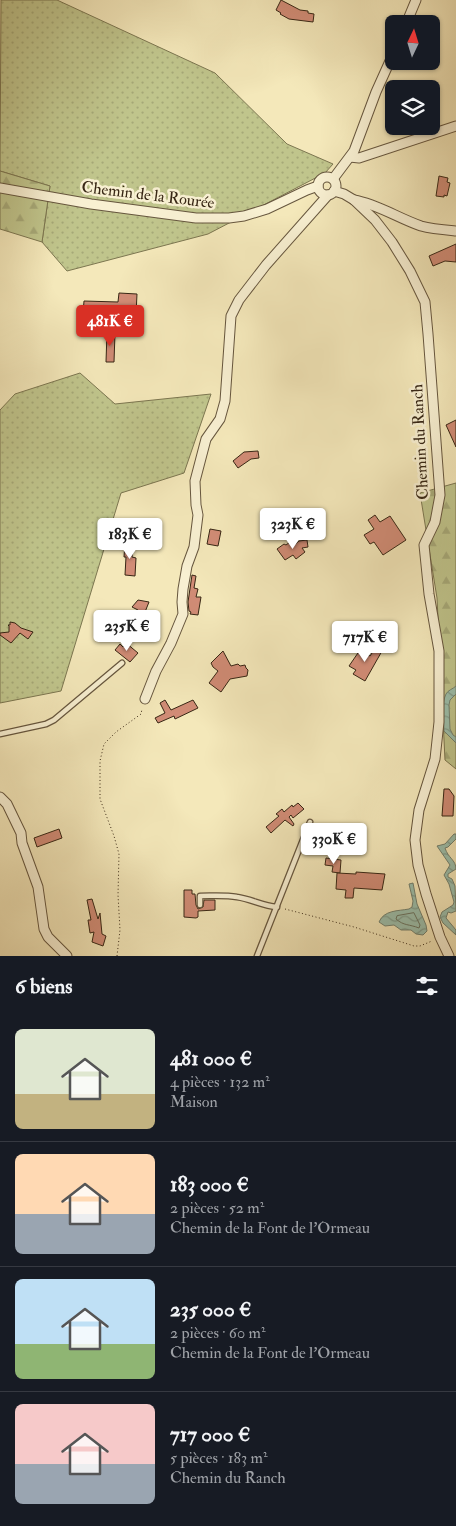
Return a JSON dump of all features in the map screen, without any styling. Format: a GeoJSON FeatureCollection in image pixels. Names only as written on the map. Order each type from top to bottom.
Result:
{"type":"FeatureCollection","features":[{"type":"Feature","properties":{"kind":"street"},"geometry":{"type":"LineString","coordinates":[[410,15],[416,0]]}},
{"type":"Feature","properties":{"kind":"street"},"geometry":{"type":"LineString","coordinates":[[333,179],[350,156],[386,70]]}},
{"type":"Feature","properties":{"kind":"street"},"geometry":{"type":"LineString","coordinates":[[350,156],[359,158],[456,126]]}},
{"type":"Feature","properties":{"kind":"street"},"geometry":{"type":"LineString","coordinates":[[145,699],[183,614],[183,589],[187,566],[194,547],[198,515],[195,481],[206,439],[220,419],[225,401],[232,316],[239,300],[266,265],[331,193],[336,185],[333,179],[326,177],[320,180],[318,186],[322,193],[331,193]]}},
{"type":"Feature","properties":{"kind":"street","name":"Chemin de la Rourée"},"geometry":{"type":"LineString","coordinates":[[0,188],[91,204],[196,218],[229,218],[244,216],[267,209],[318,186]]}},
{"type":"Feature","properties":{"kind":"street","name":"Chemin du Ranch"},"geometry":{"type":"LineString","coordinates":[[331,193],[344,194],[354,200],[375,220],[392,242],[425,302],[440,495],[435,522],[424,545],[429,594],[439,651],[439,722],[435,759],[419,810],[415,840],[418,866],[426,894],[440,937],[450,956]]}},
{"type":"Feature","properties":{"kind":"street"},"geometry":{"type":"LineString","coordinates":[[354,200],[365,202],[423,226],[456,231]]}},
{"type":"Feature","properties":{"kind":"street"},"geometry":{"type":"LineString","coordinates":[[0,797],[7,804],[21,833],[22,843],[38,887],[44,929],[48,937],[67,956]]}},
{"type":"Feature","properties":{"kind":"lane"},"geometry":{"type":"LineString","coordinates":[[0,734],[46,724],[54,720],[122,663]]}},
{"type":"Feature","properties":{"kind":"lane"},"geometry":{"type":"LineString","coordinates":[[257,956],[310,822]]}},
{"type":"Feature","properties":{"kind":"lane"},"geometry":{"type":"LineString","coordinates":[[200,905],[200,896],[218,896],[238,897],[268,907],[277,907]]}},
{"type":"Feature","properties":{"kind":"path"},"geometry":{"type":"LineString","coordinates":[[117,956],[120,930],[118,895],[119,854],[100,798],[100,761],[104,744],[116,732],[141,714],[145,699]]}},
{"type":"Feature","properties":{"kind":"path"},"geometry":{"type":"LineString","coordinates":[[277,907],[354,927],[414,946],[420,946],[440,937]]}},
{"type":"Feature","properties":{"kind":"green space"},"geometry":{"type":"Polygon","coordinates":[[[1,0],[57,0],[215,73],[287,144],[333,164],[325,173],[208,234],[67,271],[42,242],[50,186],[0,171],[1,0]]]}},
{"type":"Feature","properties":{"kind":"green space"},"geometry":{"type":"Polygon","coordinates":[[[0,171],[50,186],[42,242],[0,229],[0,171]]]}},
{"type":"Feature","properties":{"kind":"green space"},"geometry":{"type":"Polygon","coordinates":[[[80,373],[115,404],[211,394],[184,473],[121,493],[61,691],[0,703],[0,410],[15,394],[80,373]]]}},
{"type":"Feature","properties":{"kind":"green space"},"geometry":{"type":"Polygon","coordinates":[[[456,483],[456,769],[445,760],[437,598],[420,493],[456,483]]]}},
{"type":"Feature","properties":{"kind":"water"},"geometry":{"type":"Polygon","coordinates":[[[456,686],[456,694],[450,700],[449,705],[450,729],[456,737],[456,743],[444,731],[443,712],[446,694],[456,686]]]}},
{"type":"Feature","properties":{"kind":"water"},"geometry":{"type":"Polygon","coordinates":[[[456,834],[456,839],[445,848],[456,866],[456,869],[448,874],[448,877],[452,879],[455,886],[456,911],[448,912],[446,918],[456,930],[456,935],[443,923],[440,917],[442,912],[453,905],[454,902],[449,884],[444,875],[450,865],[437,846],[445,844],[456,834]]]}},
{"type":"Feature","properties":{"kind":"water"},"geometry":{"type":"Polygon","coordinates":[[[413,883],[417,904],[426,925],[427,931],[423,935],[416,934],[411,930],[401,930],[394,925],[385,926],[379,922],[388,913],[412,907],[413,901],[409,884],[413,883]]]}},
{"type":"Feature","properties":{"kind":"building"},"geometry":{"type":"Polygon","coordinates":[[[281,0],[300,10],[314,14],[313,22],[289,19],[280,14],[276,10],[281,0]]]}},
{"type":"Feature","properties":{"kind":"building"},"geometry":{"type":"Polygon","coordinates":[[[439,176],[448,178],[447,182],[450,183],[447,196],[444,195],[444,197],[436,196],[439,176]]]}},
{"type":"Feature","properties":{"kind":"building"},"geometry":{"type":"Polygon","coordinates":[[[456,244],[456,262],[445,261],[433,266],[429,256],[456,244]]]}},
{"type":"Feature","properties":{"kind":"building"},"geometry":{"type":"Polygon","coordinates":[[[119,293],[137,294],[136,314],[83,313],[84,301],[118,302],[119,293]]]}},
{"type":"Feature","properties":{"kind":"building"},"geometry":{"type":"Polygon","coordinates":[[[107,332],[115,333],[114,362],[106,362],[107,332]]]}},
{"type":"Feature","properties":{"kind":"building"},"geometry":{"type":"Polygon","coordinates":[[[456,420],[456,447],[446,425],[456,420]]]}},
{"type":"Feature","properties":{"kind":"building"},"geometry":{"type":"Polygon","coordinates":[[[258,451],[259,458],[251,459],[238,468],[233,461],[244,452],[258,451]]]}},
{"type":"Feature","properties":{"kind":"building"},"geometry":{"type":"Polygon","coordinates":[[[375,515],[380,522],[390,516],[406,540],[383,555],[374,542],[370,544],[364,535],[374,529],[368,520],[375,515]]]}},
{"type":"Feature","properties":{"kind":"building"},"geometry":{"type":"Polygon","coordinates":[[[210,529],[221,531],[218,546],[207,544],[210,529]]]}},
{"type":"Feature","properties":{"kind":"building"},"geometry":{"type":"Polygon","coordinates":[[[307,540],[308,547],[302,548],[305,552],[296,559],[293,555],[285,560],[277,549],[290,542],[293,546],[299,541],[307,540]]]}},
{"type":"Feature","properties":{"kind":"building"},"geometry":{"type":"Polygon","coordinates":[[[125,543],[133,544],[132,557],[136,558],[135,576],[125,575],[125,543]]]}},
{"type":"Feature","properties":{"kind":"building"},"geometry":{"type":"Polygon","coordinates":[[[192,575],[196,576],[194,588],[198,589],[196,597],[201,597],[198,615],[190,614],[191,612],[189,611],[188,602],[192,575]]]}},
{"type":"Feature","properties":{"kind":"building"},"geometry":{"type":"Polygon","coordinates":[[[138,600],[149,602],[145,612],[150,614],[146,626],[133,621],[138,610],[132,607],[138,600]]]}},
{"type":"Feature","properties":{"kind":"building"},"geometry":{"type":"Polygon","coordinates":[[[10,622],[33,632],[28,639],[20,633],[11,643],[0,635],[0,633],[9,632],[8,625],[10,625],[10,622]]]}},
{"type":"Feature","properties":{"kind":"building"},"geometry":{"type":"Polygon","coordinates":[[[126,643],[138,653],[130,662],[115,650],[120,644],[123,647],[126,643]]]}},
{"type":"Feature","properties":{"kind":"building"},"geometry":{"type":"Polygon","coordinates":[[[376,647],[382,651],[365,681],[353,674],[356,670],[349,666],[360,650],[370,656],[376,647]]]}},
{"type":"Feature","properties":{"kind":"building"},"geometry":{"type":"Polygon","coordinates":[[[223,651],[231,666],[245,665],[248,670],[247,676],[230,679],[221,692],[209,683],[218,671],[211,663],[223,651]]]}},
{"type":"Feature","properties":{"kind":"building"},"geometry":{"type":"Polygon","coordinates":[[[165,700],[171,710],[193,700],[198,708],[175,719],[174,716],[158,723],[155,718],[165,713],[160,703],[165,700]]]}},
{"type":"Feature","properties":{"kind":"building"},"geometry":{"type":"Polygon","coordinates":[[[444,789],[449,789],[454,796],[453,816],[442,816],[444,789]]]}},
{"type":"Feature","properties":{"kind":"building"},"geometry":{"type":"Polygon","coordinates":[[[298,803],[304,809],[293,818],[291,815],[289,817],[294,824],[293,826],[285,820],[271,833],[266,827],[279,816],[276,814],[282,809],[284,812],[292,805],[293,807],[298,803]]]}},
{"type":"Feature","properties":{"kind":"building"},"geometry":{"type":"Polygon","coordinates":[[[59,829],[62,838],[37,847],[34,838],[59,829]]]}},
{"type":"Feature","properties":{"kind":"building"},"geometry":{"type":"Polygon","coordinates":[[[326,858],[341,860],[340,873],[332,872],[333,866],[325,865],[326,858]]]}},
{"type":"Feature","properties":{"kind":"building"},"geometry":{"type":"Polygon","coordinates":[[[356,872],[385,874],[382,890],[354,888],[353,898],[345,898],[346,890],[336,889],[337,873],[356,874],[356,872]]]}},
{"type":"Feature","properties":{"kind":"building"},"geometry":{"type":"Polygon","coordinates":[[[184,890],[192,890],[192,894],[195,894],[198,909],[203,907],[204,900],[215,900],[215,910],[198,911],[198,917],[196,918],[184,917],[184,890]]]}},
{"type":"Feature","properties":{"kind":"building"},"geometry":{"type":"Polygon","coordinates":[[[92,899],[98,919],[100,913],[102,934],[106,936],[103,946],[92,942],[94,932],[90,933],[88,920],[91,920],[87,900],[92,899]]]}}]}
